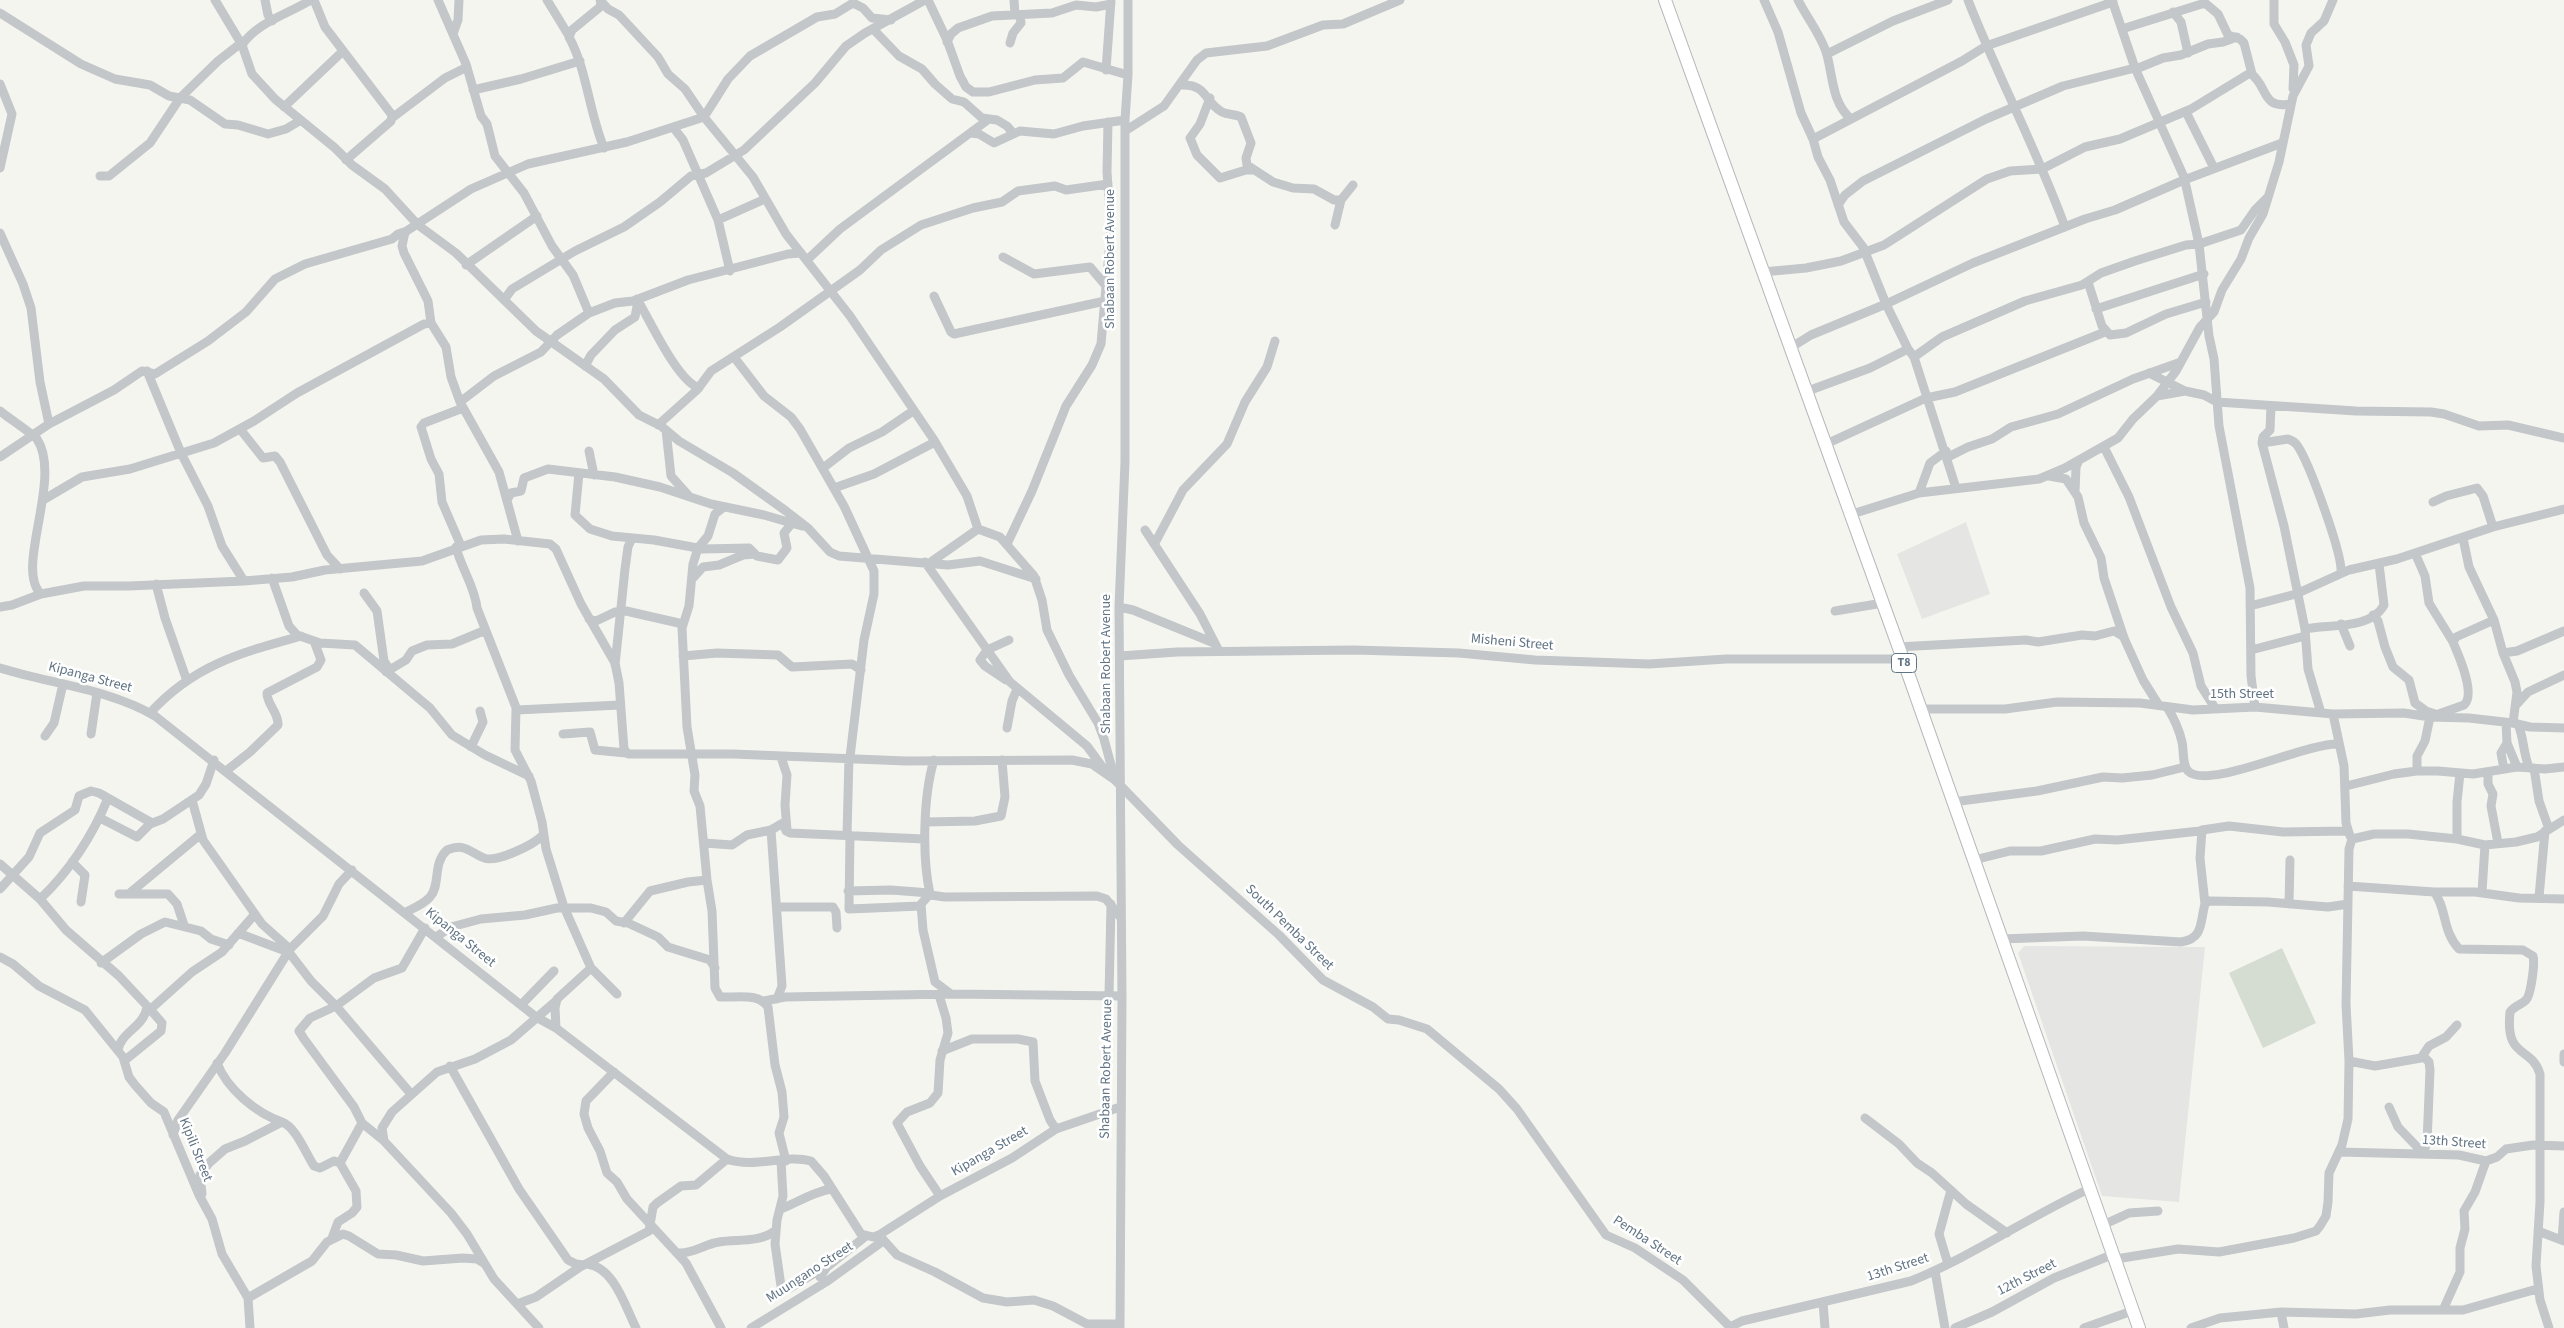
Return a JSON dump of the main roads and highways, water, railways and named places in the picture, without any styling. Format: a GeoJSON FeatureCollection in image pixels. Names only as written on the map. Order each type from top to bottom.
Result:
{"type":"FeatureCollection","features":[{"type":"Feature","properties":{"kind":"highway","name":"T8"},"geometry":{"type":"LineString","coordinates":[[1665,0],[1849,515],[1903,659],[1919,709],[2139,1328]]}}]}
